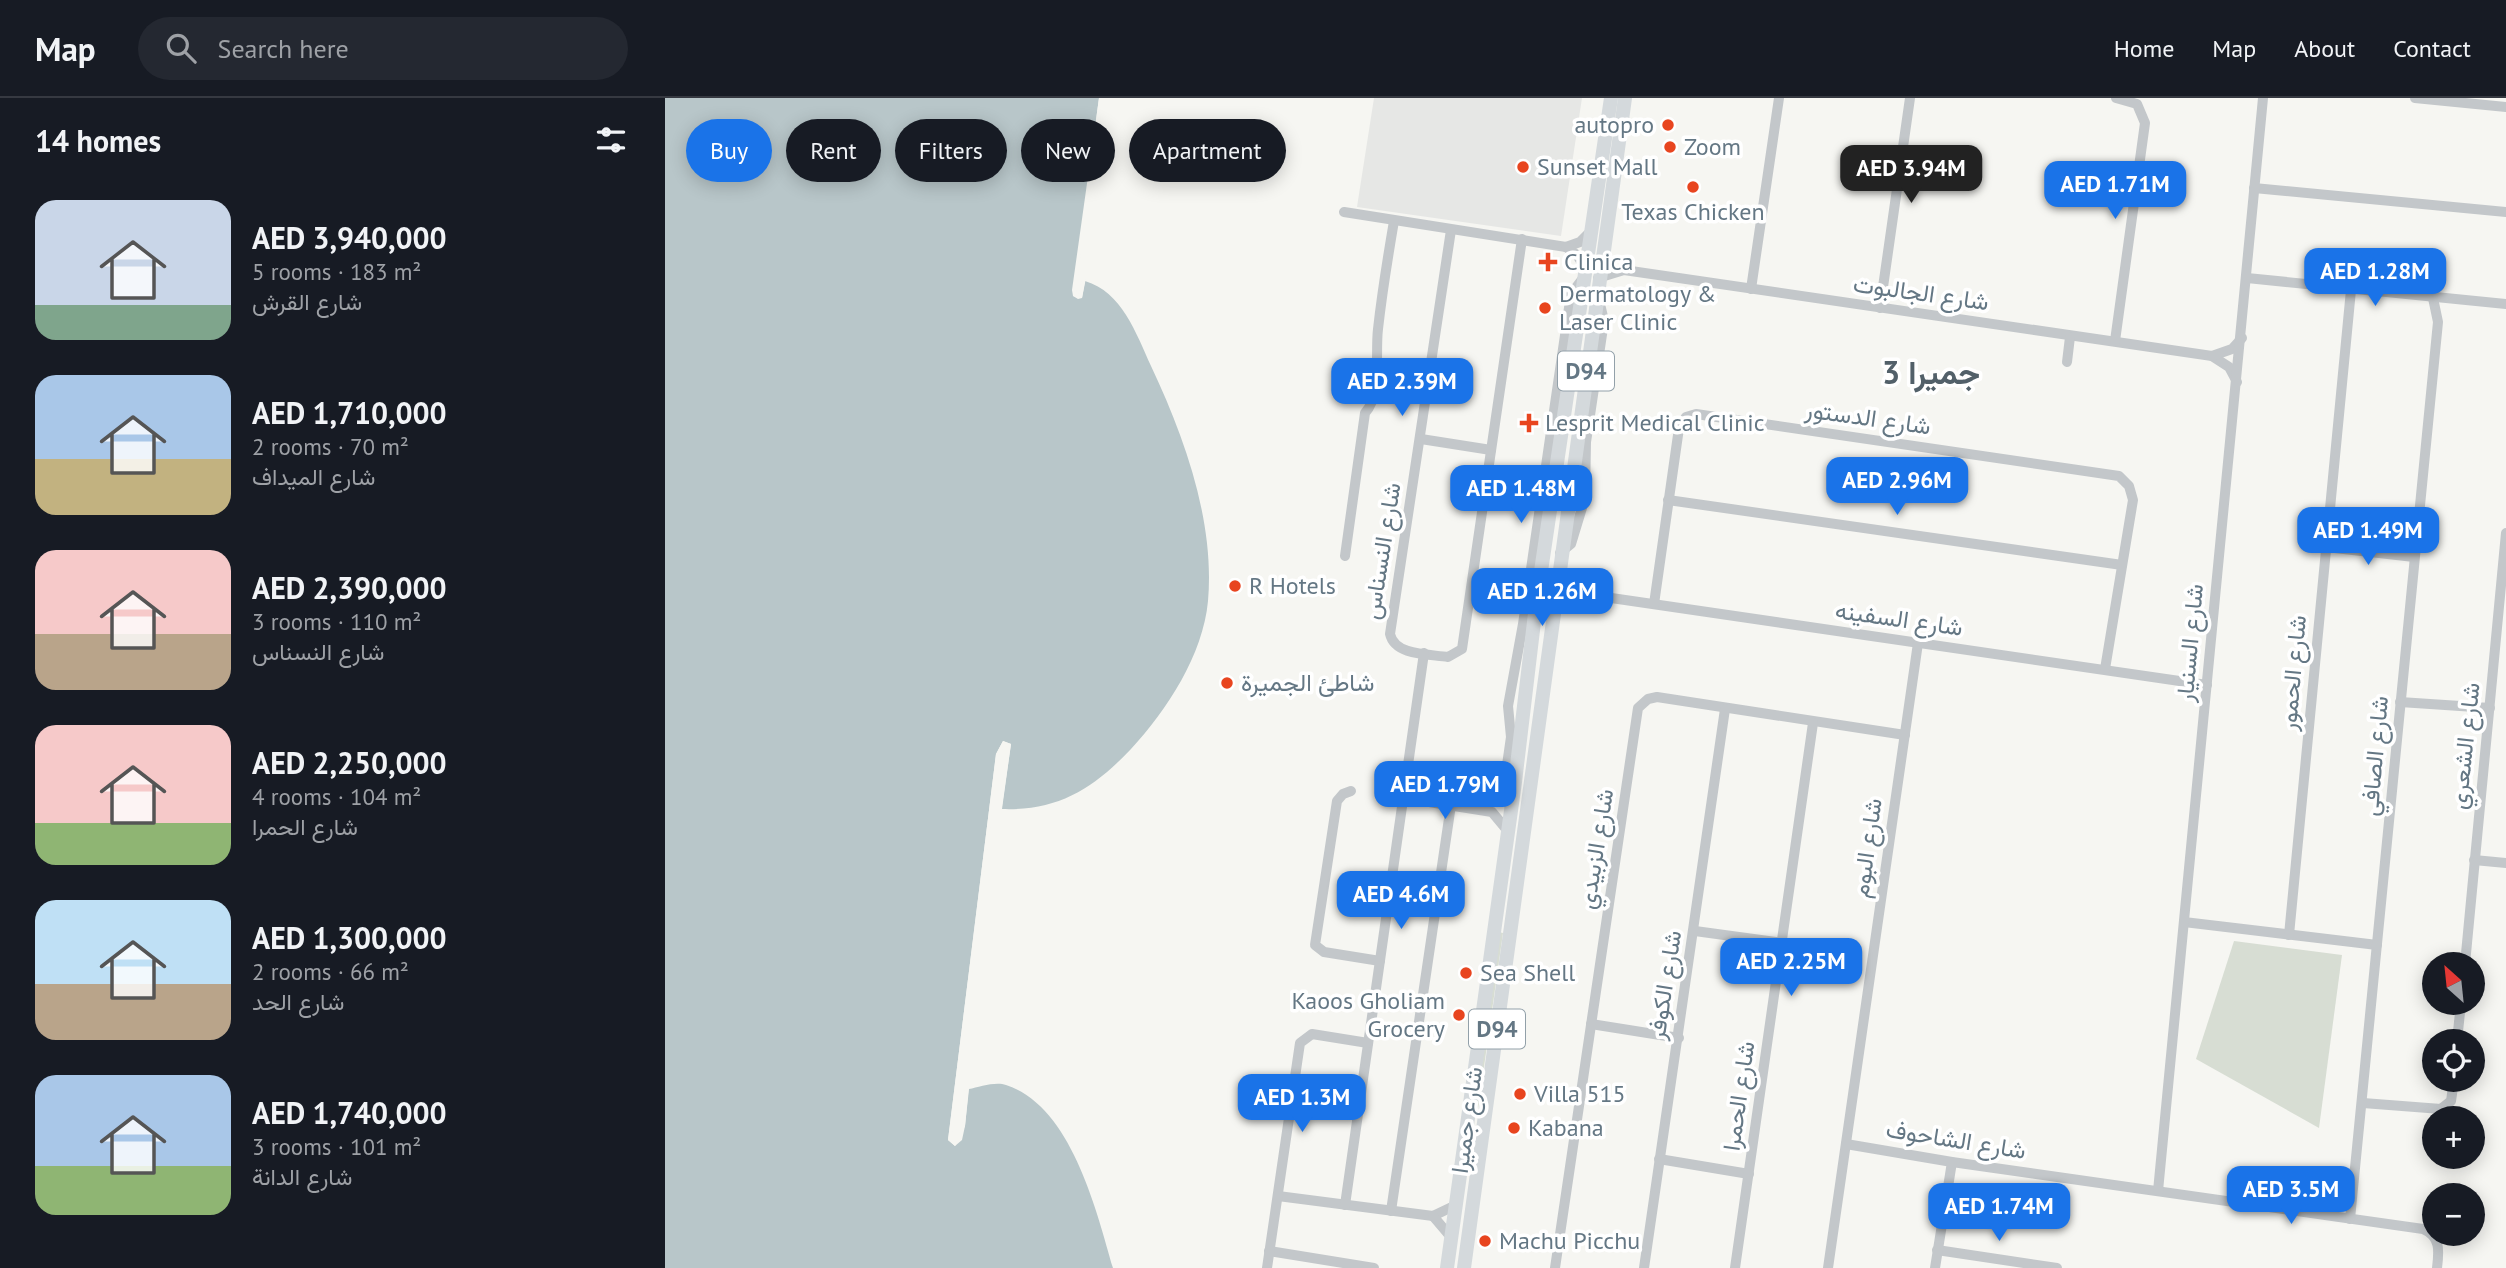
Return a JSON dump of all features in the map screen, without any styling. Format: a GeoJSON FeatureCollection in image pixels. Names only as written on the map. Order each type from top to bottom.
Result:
{"type":"FeatureCollection","features":[{"type":"Feature","properties":{"kind":"main road","name":"شارع جميرا"},"geometry":{"type":"LineString","coordinates":[[1447,1268],[1515,782],[1535,606],[1589,274],[1590,233],[1611,98]]}},
{"type":"Feature","properties":{"kind":"main road","name":"شارع جميرا"},"geometry":{"type":"LineString","coordinates":[[1464,1268],[1596,294],[1589,274],[1602,252],[1625,98]]}},
{"type":"Feature","properties":{"kind":"main road"},"geometry":{"type":"LineString","coordinates":[[1530,645],[1540,639],[1547,645]]}},
{"type":"Feature","properties":{"kind":"street"},"geometry":{"type":"LineString","coordinates":[[1751,289],[1779,98]]}},
{"type":"Feature","properties":{"kind":"street"},"geometry":{"type":"LineString","coordinates":[[1880,308],[1910,98]]}},
{"type":"Feature","properties":{"kind":"street"},"geometry":{"type":"LineString","coordinates":[[2115,341],[2144,123],[2137,104],[2116,98]]}},
{"type":"Feature","properties":{"kind":"street","name":"شارع السنيار"},"geometry":{"type":"LineString","coordinates":[[2158,1191],[2263,98]]}},
{"type":"Feature","properties":{"kind":"street"},"geometry":{"type":"LineString","coordinates":[[2415,98],[2459,100],[2506,107]]}},
{"type":"Feature","properties":{"kind":"street"},"geometry":{"type":"LineString","coordinates":[[2254,188],[2506,212]]}},
{"type":"Feature","properties":{"kind":"street"},"geometry":{"type":"LineString","coordinates":[[1344,212],[1566,247],[1577,255],[1589,274],[1571,294],[1523,624],[1508,706],[1511,737],[1507,765],[1515,782]]}},
{"type":"Feature","properties":{"kind":"street"},"geometry":{"type":"LineString","coordinates":[[1345,556],[1365,413],[1370,407],[1373,393],[1378,328],[1394,221]]}},
{"type":"Feature","properties":{"kind":"street","name":"شارع النسناس"},"geometry":{"type":"LineString","coordinates":[[1451,230],[1390,634],[1397,647],[1448,657],[1462,649],[1522,239]]}},
{"type":"Feature","properties":{"kind":"street"},"geometry":{"type":"LineString","coordinates":[[1566,247],[1580,242],[1590,233]]}},
{"type":"Feature","properties":{"kind":"street"},"geometry":{"type":"LineString","coordinates":[[1602,252],[1624,270]]}},
{"type":"Feature","properties":{"kind":"street","name":"شارع الجالبوت"},"geometry":{"type":"LineString","coordinates":[[1589,274],[1624,270],[2212,356]]}},
{"type":"Feature","properties":{"kind":"street"},"geometry":{"type":"LineString","coordinates":[[2247,278],[2506,304]]}},
{"type":"Feature","properties":{"kind":"street","name":"شارع الحمور"},"geometry":{"type":"LineString","coordinates":[[2289,934],[2351,290]]}},
{"type":"Feature","properties":{"kind":"street","name":"شارع الصافي"},"geometry":{"type":"LineString","coordinates":[[2350,1219],[2438,322],[2433,298]]}},
{"type":"Feature","properties":{"kind":"street"},"geometry":{"type":"LineString","coordinates":[[2067,362],[2070,337]]}},
{"type":"Feature","properties":{"kind":"street"},"geometry":{"type":"LineString","coordinates":[[2212,356],[2232,349],[2242,338]]}},
{"type":"Feature","properties":{"kind":"street"},"geometry":{"type":"LineString","coordinates":[[2212,356],[2229,367],[2237,383]]}},
{"type":"Feature","properties":{"kind":"street"},"geometry":{"type":"LineString","coordinates":[[1373,393],[1402,398],[1407,403],[1425,402]]}},
{"type":"Feature","properties":{"kind":"street","name":"شارع الدستور"},"geometry":{"type":"LineString","coordinates":[[1654,604],[1680,424],[1686,417],[1696,414],[2119,476],[2129,486],[2133,500],[2105,669]]}},
{"type":"Feature","properties":{"kind":"street"},"geometry":{"type":"LineString","coordinates":[[1421,439],[1491,450]]}},
{"type":"Feature","properties":{"kind":"street"},"geometry":{"type":"LineString","coordinates":[[1668,500],[2122,565]]}},
{"type":"Feature","properties":{"kind":"street","name":"شارع الشعري"},"geometry":{"type":"LineString","coordinates":[[2466,952],[2506,533]]}},
{"type":"Feature","properties":{"kind":"street"},"geometry":{"type":"LineString","coordinates":[[2326,547],[2414,557]]}},
{"type":"Feature","properties":{"kind":"street"},"geometry":{"type":"LineString","coordinates":[[1557,572],[1569,587],[1584,594]]}},
{"type":"Feature","properties":{"kind":"street"},"geometry":{"type":"LineString","coordinates":[[1535,606],[1543,612],[1568,597],[1584,594]]}},
{"type":"Feature","properties":{"kind":"street","name":"شارع السفينه"},"geometry":{"type":"LineString","coordinates":[[1584,594],[2207,685]]}},
{"type":"Feature","properties":{"kind":"street","name":"شارع البوم"},"geometry":{"type":"LineString","coordinates":[[1828,1268],[1918,643]]}},
{"type":"Feature","properties":{"kind":"street"},"geometry":{"type":"LineString","coordinates":[[1345,1205],[1424,653]]}},
{"type":"Feature","properties":{"kind":"street","name":"شارع الزبيدي"},"geometry":{"type":"LineString","coordinates":[[1555,1268],[1638,708],[1648,699],[1657,697],[1905,735]]}},
{"type":"Feature","properties":{"kind":"street"},"geometry":{"type":"LineString","coordinates":[[2400,702],[2490,708]]}},
{"type":"Feature","properties":{"kind":"street","name":"شارع الكوفر"},"geometry":{"type":"LineString","coordinates":[[1644,1268],[1695,931],[1725,709]]}},
{"type":"Feature","properties":{"kind":"street","name":"شارع الحمرا"},"geometry":{"type":"LineString","coordinates":[[1735,1268],[1813,723]]}},
{"type":"Feature","properties":{"kind":"street"},"geometry":{"type":"LineString","coordinates":[[1351,790],[1337,801],[1315,945],[1322,952],[1380,961]]}},
{"type":"Feature","properties":{"kind":"street"},"geometry":{"type":"LineString","coordinates":[[1492,812],[1513,797]]}},
{"type":"Feature","properties":{"kind":"street"},"geometry":{"type":"LineString","coordinates":[[1404,798],[1492,812],[1507,830]]}},
{"type":"Feature","properties":{"kind":"street"},"geometry":{"type":"LineString","coordinates":[[1391,1210],[1451,806]]}},
{"type":"Feature","properties":{"kind":"street"},"geometry":{"type":"LineString","coordinates":[[2474,860],[2506,863]]}},
{"type":"Feature","properties":{"kind":"street"},"geometry":{"type":"LineString","coordinates":[[2184,922],[2377,945]]}},
{"type":"Feature","properties":{"kind":"street"},"geometry":{"type":"LineString","coordinates":[[1695,931],[1783,943]]}},
{"type":"Feature","properties":{"kind":"street"},"geometry":{"type":"LineString","coordinates":[[1591,1024],[1679,1038]]}},
{"type":"Feature","properties":{"kind":"street"},"geometry":{"type":"LineString","coordinates":[[1267,1268],[1300,1043],[1312,1034],[1368,1043]]}},
{"type":"Feature","properties":{"kind":"street"},"geometry":{"type":"LineString","coordinates":[[2363,1103],[2441,1109],[2451,1101],[2452,1092]]}},
{"type":"Feature","properties":{"kind":"street","name":"شارع الشاحوف"},"geometry":{"type":"LineString","coordinates":[[1846,1144],[1952,1162],[2422,1230]]}},
{"type":"Feature","properties":{"kind":"street"},"geometry":{"type":"LineString","coordinates":[[1659,1159],[1749,1174]]}},
{"type":"Feature","properties":{"kind":"street"},"geometry":{"type":"LineString","coordinates":[[1935,1268],[1952,1162]]}},
{"type":"Feature","properties":{"kind":"street"},"geometry":{"type":"LineString","coordinates":[[1278,1196],[1433,1216],[1454,1206]]}},
{"type":"Feature","properties":{"kind":"street"},"geometry":{"type":"LineString","coordinates":[[1433,1216],[1450,1236]]}},
{"type":"Feature","properties":{"kind":"street"},"geometry":{"type":"LineString","coordinates":[[2437,1268],[2438,1246]]}},
{"type":"Feature","properties":{"kind":"street"},"geometry":{"type":"LineString","coordinates":[[1937,1250],[2057,1268]]}},
{"type":"Feature","properties":{"kind":"street"},"geometry":{"type":"LineString","coordinates":[[1269,1251],[1336,1266],[1374,1268]]}},
{"type":"Feature","properties":{"kind":"shaded area"},"geometry":{"type":"Polygon","coordinates":[[[665,98],[1099,98],[1096,119],[1021,119],[1021,182],[1088,182],[1073,296],[1082,298],[1085,281],[1109,294],[1126,315],[1163,393],[1195,480],[1202,510],[1207,540],[1208,601],[1199,641],[1181,681],[1158,717],[1103,776],[1073,795],[1057,801],[1022,809],[1002,809],[1011,744],[1003,741],[996,754],[948,1140],[955,1146],[965,1126],[969,1089],[1002,1084],[1029,1096],[1048,1114],[1077,1162],[1089,1190],[1113,1268],[665,1268],[665,98]]]}},
{"type":"Feature","properties":{"kind":"shaded area","name":"Sunset Mall"},"geometry":{"type":"Polygon","coordinates":[[[1374,98],[1582,98],[1561,236],[1357,207],[1374,98]]]}},
{"type":"Feature","properties":{"kind":"shaded area"},"geometry":{"type":"Polygon","coordinates":[[[1499,932],[1503,933],[1477,1116],[1472,1115],[1499,932]]]}},
{"type":"Feature","properties":{"kind":"shaded area"},"geometry":{"type":"Polygon","coordinates":[[[2234,941],[2342,955],[2319,1128],[2196,1059],[2234,941]]]}},
{"type":"Feature","properties":{"kind":"pier"},"geometry":{"type":"Polygon","coordinates":[[[1099,98],[1102,98],[1099,119],[1096,119],[1099,98]]]}},
{"type":"Feature","properties":{"kind":"pier"},"geometry":{"type":"Polygon","coordinates":[[[1087,182],[1091,182],[1076,290],[1078,295],[1082,280],[1086,278],[1082,298],[1073,296],[1087,182]]]}},
{"type":"Feature","properties":{"kind":"pier"},"geometry":{"type":"Polygon","coordinates":[[[1003,741],[1011,744],[1001,813],[998,809],[1007,746],[1005,745],[999,755],[952,1138],[955,1141],[962,1125],[965,1088],[969,1085],[965,1126],[962,1140],[955,1146],[948,1140],[996,754],[1003,741]]]}},
{"type":"Feature","properties":{"kind":"place","name":"autopro"},"geometry":{"type":"Point","coordinates":[1668,125]}},
{"type":"Feature","properties":{"kind":"place","name":"Zoom"},"geometry":{"type":"Point","coordinates":[1670,147]}},
{"type":"Feature","properties":{"kind":"place","name":"Sunset Mall"},"geometry":{"type":"Point","coordinates":[1523,167]}},
{"type":"Feature","properties":{"kind":"place","name":"Texas Chicken"},"geometry":{"type":"Point","coordinates":[1693,187]}},
{"type":"Feature","properties":{"kind":"place","name":"Clinica"},"geometry":{"type":"Point","coordinates":[1548,262]}},
{"type":"Feature","properties":{"kind":"place","name":"Dermatology & Laser Clinic"},"geometry":{"type":"Point","coordinates":[1545,308]}},
{"type":"Feature","properties":{"kind":"place","name":"Lesprit Medical Clinic"},"geometry":{"type":"Point","coordinates":[1529,423]}},
{"type":"Feature","properties":{"kind":"place","name":"R Hotels"},"geometry":{"type":"Point","coordinates":[1235,586]}},
{"type":"Feature","properties":{"kind":"place","name":"شاطئ الجميرة"},"geometry":{"type":"Point","coordinates":[1227,683]}},
{"type":"Feature","properties":{"kind":"place","name":"Sea Shell"},"geometry":{"type":"Point","coordinates":[1466,973]}},
{"type":"Feature","properties":{"kind":"place","name":"Kaoos Gholiam Grocery"},"geometry":{"type":"Point","coordinates":[1459,1015]}},
{"type":"Feature","properties":{"kind":"place","name":"Villa 515"},"geometry":{"type":"Point","coordinates":[1520,1094]}},
{"type":"Feature","properties":{"kind":"place","name":"Kabana"},"geometry":{"type":"Point","coordinates":[1514,1128]}},
{"type":"Feature","properties":{"kind":"place","name":"Machu Picchu"},"geometry":{"type":"Point","coordinates":[1485,1241]}},
{"type":"Feature","properties":{"kind":"district","name":"جميرا 3"},"geometry":{"type":"Point","coordinates":[1931,373]}}]}
